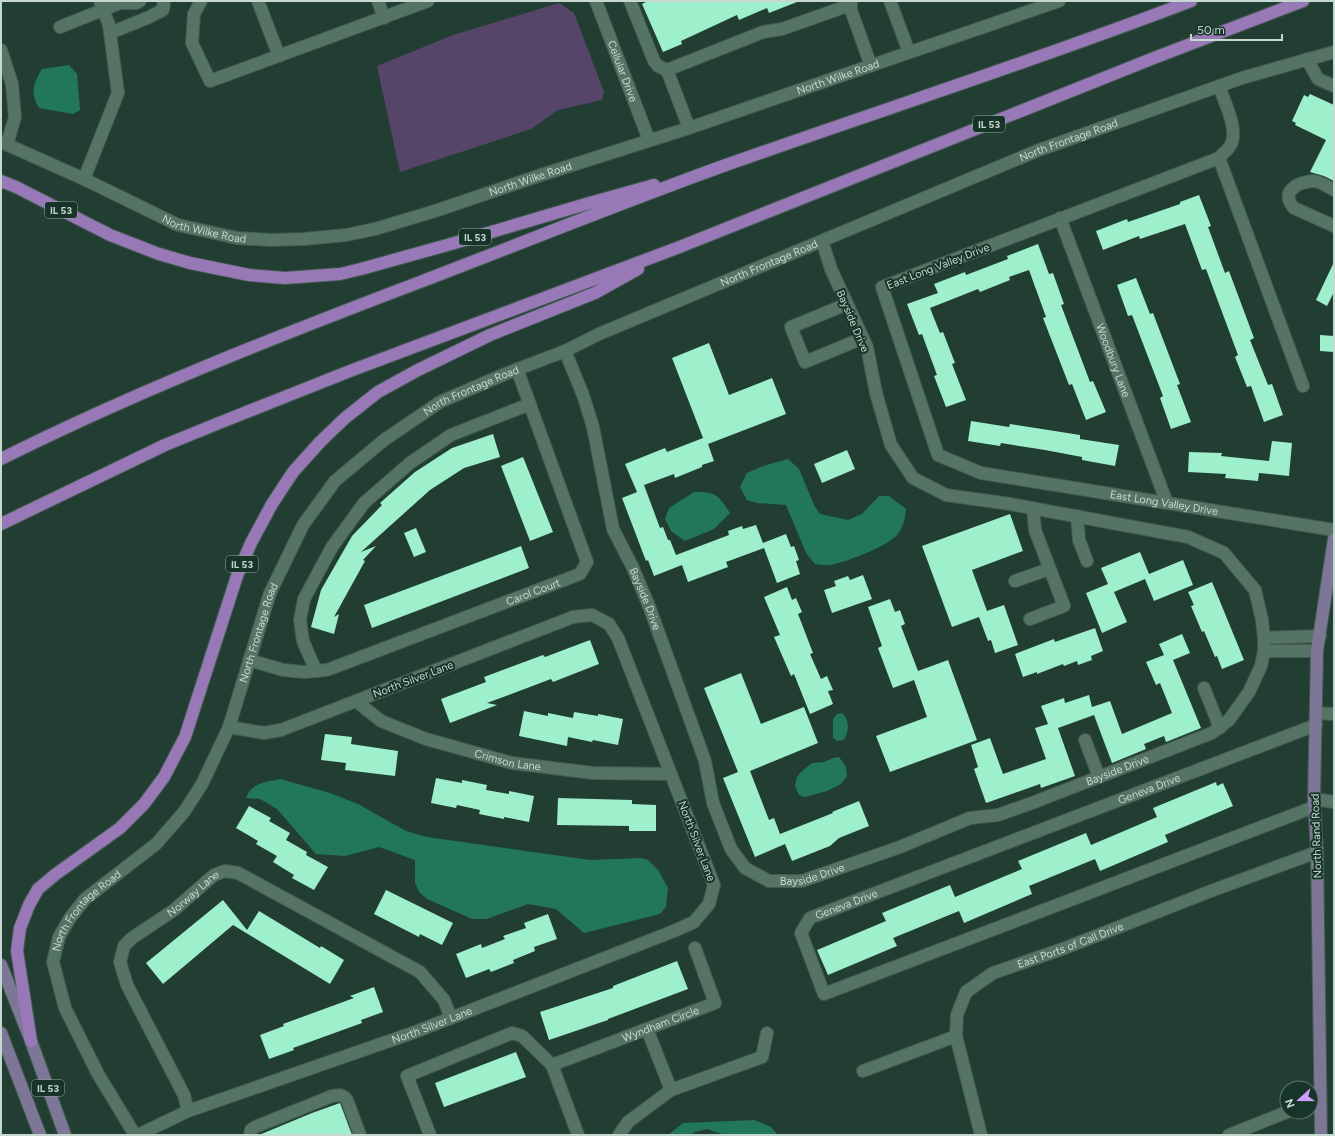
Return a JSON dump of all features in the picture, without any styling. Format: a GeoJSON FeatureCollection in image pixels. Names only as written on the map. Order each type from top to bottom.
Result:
{"type":"FeatureCollection","features":[{"type":"Feature","properties":{"kind":"highway","name":"IL 53"},"geometry":{"type":"LineString","coordinates":[[1,181],[16,187],[110,235],[159,254],[190,263],[248,275],[285,278],[340,274],[451,244],[586,204],[723,166],[995,72],[1191,1]]}},
{"type":"Feature","properties":{"kind":"highway","name":"IL 53"},"geometry":{"type":"LineString","coordinates":[[31,1041],[17,951],[20,928],[29,905],[38,890],[56,874],[120,828],[144,804],[164,776],[185,737],[237,576],[255,536],[272,504],[293,472],[320,442],[345,418],[378,392],[418,370],[490,335],[595,293],[676,248],[1159,56],[1303,1]]}},
{"type":"Feature","properties":{"kind":"highway"},"geometry":{"type":"LineString","coordinates":[[1,459],[47,436],[120,403],[261,344],[351,308],[723,166]]}},
{"type":"Feature","properties":{"kind":"highway"},"geometry":{"type":"LineString","coordinates":[[1,524],[165,446],[219,423],[350,371],[676,248]]}},
{"type":"Feature","properties":{"kind":"main road","name":"North Rand Road"},"geometry":{"type":"LineString","coordinates":[[1316,1080],[1317,852],[1314,803],[1317,651],[1331,567],[1334,539]]}},
{"type":"Feature","properties":{"kind":"main road"},"geometry":{"type":"LineString","coordinates":[[1,965],[31,1041]]}},
{"type":"Feature","properties":{"kind":"main road","name":"IL 53"},"geometry":{"type":"LineString","coordinates":[[1,1033],[40,1135]]}},
{"type":"Feature","properties":{"kind":"main road","name":"IL 53"},"geometry":{"type":"LineString","coordinates":[[31,1041],[65,1135]]}},
{"type":"Feature","properties":{"kind":"main road","name":"North Rand Road"},"geometry":{"type":"LineString","coordinates":[[1319,1120],[1321,1135]]}},
{"type":"Feature","properties":{"kind":"street"},"geometry":{"type":"LineString","coordinates":[[60,27],[101,5],[121,2],[136,3],[140,1]]}},
{"type":"Feature","properties":{"kind":"street"},"geometry":{"type":"LineString","coordinates":[[110,33],[147,18],[162,10],[164,5],[162,1]]}},
{"type":"Feature","properties":{"kind":"street"},"geometry":{"type":"LineString","coordinates":[[201,1],[194,14],[192,43],[210,81],[428,1]]}},
{"type":"Feature","properties":{"kind":"street"},"geometry":{"type":"LineString","coordinates":[[258,1],[279,56]]}},
{"type":"Feature","properties":{"kind":"street"},"geometry":{"type":"LineString","coordinates":[[378,1],[384,18]]}},
{"type":"Feature","properties":{"kind":"street","name":"Cellular Drive"},"geometry":{"type":"LineString","coordinates":[[596,1],[649,140]]}},
{"type":"Feature","properties":{"kind":"street"},"geometry":{"type":"LineString","coordinates":[[630,1],[654,61],[658,66],[667,70],[689,128]]}},
{"type":"Feature","properties":{"kind":"street"},"geometry":{"type":"LineString","coordinates":[[890,1],[909,52]]}},
{"type":"Feature","properties":{"kind":"street","name":"North Wilke Road"},"geometry":{"type":"LineString","coordinates":[[4,143],[84,179],[178,225],[237,238],[270,240],[346,236],[375,229],[689,128],[1059,1]]}},
{"type":"Feature","properties":{"kind":"street"},"geometry":{"type":"LineString","coordinates":[[667,70],[763,32],[782,29],[851,3],[850,10],[871,66]]}},
{"type":"Feature","properties":{"kind":"street"},"geometry":{"type":"LineString","coordinates":[[84,179],[118,93],[109,25],[101,5]]}},
{"type":"Feature","properties":{"kind":"street"},"geometry":{"type":"LineString","coordinates":[[1,50],[12,84],[15,117],[4,143]]}},
{"type":"Feature","properties":{"kind":"street","name":"North Frontage Road"},"geometry":{"type":"LineString","coordinates":[[137,1135],[98,1074],[65,1008],[53,962],[59,937],[70,918],[86,899],[156,844],[184,812],[202,784],[229,727],[270,593],[303,525],[335,481],[384,440],[440,402],[1039,150],[1242,78],[1334,52]]}},
{"type":"Feature","properties":{"kind":"street"},"geometry":{"type":"LineString","coordinates":[[1307,59],[1318,79],[1334,86]]}},
{"type":"Feature","properties":{"kind":"street"},"geometry":{"type":"LineString","coordinates":[[1219,86],[1231,118],[1233,132],[1231,145],[1219,158],[1303,386]]}},
{"type":"Feature","properties":{"kind":"street","name":"East Long Valley Drive"},"geometry":{"type":"LineString","coordinates":[[1219,158],[882,287],[938,455],[981,473],[1334,530]]}},
{"type":"Feature","properties":{"kind":"street"},"geometry":{"type":"LineString","coordinates":[[1334,190],[1314,181],[1290,190],[1288,196],[1290,203],[1294,208],[1334,226]]}},
{"type":"Feature","properties":{"kind":"street","name":"Woodbury Lane"},"geometry":{"type":"LineString","coordinates":[[1060,218],[1168,503]]}},
{"type":"Feature","properties":{"kind":"street","name":"Bayside Drive"},"geometry":{"type":"LineString","coordinates":[[565,350],[583,395],[593,427],[613,529],[632,566],[649,606],[706,761],[713,803],[731,849],[744,868],[769,882],[802,880],[900,847],[970,818],[998,815],[1212,734],[1220,728],[1229,720],[1249,692],[1262,666],[1264,638],[1262,620],[1255,590],[1224,553],[1188,536],[1033,508],[946,495],[913,478],[891,445],[876,393],[867,347],[831,269],[822,241]]}},
{"type":"Feature","properties":{"kind":"street"},"geometry":{"type":"LineString","coordinates":[[847,304],[791,326],[805,362],[863,338]]}},
{"type":"Feature","properties":{"kind":"street","name":"Carol Court"},"geometry":{"type":"LineString","coordinates":[[249,660],[283,670],[304,672],[327,670],[580,574],[587,562],[517,369]]}},
{"type":"Feature","properties":{"kind":"street"},"geometry":{"type":"LineString","coordinates":[[316,671],[303,641],[300,620],[304,599],[332,547],[364,503],[410,463],[451,435],[530,404]]}},
{"type":"Feature","properties":{"kind":"street"},"geometry":{"type":"LineString","coordinates":[[1030,619],[1064,606],[1035,530],[1033,508]]}},
{"type":"Feature","properties":{"kind":"street"},"geometry":{"type":"LineString","coordinates":[[1077,516],[1079,540],[1087,561]]}},
{"type":"Feature","properties":{"kind":"street"},"geometry":{"type":"LineString","coordinates":[[1015,581],[1049,569]]}},
{"type":"Feature","properties":{"kind":"street","name":"North Silver Lane"},"geometry":{"type":"LineString","coordinates":[[137,1135],[188,1111],[415,1032],[674,931],[694,922],[709,904],[714,885],[618,638],[609,624],[592,615],[574,617],[281,730],[264,733],[229,727]]}},
{"type":"Feature","properties":{"kind":"street"},"geometry":{"type":"LineString","coordinates":[[1264,638],[1320,636]]}},
{"type":"Feature","properties":{"kind":"street"},"geometry":{"type":"LineString","coordinates":[[1264,651],[1317,651]]}},
{"type":"Feature","properties":{"kind":"street"},"geometry":{"type":"LineString","coordinates":[[1204,688],[1220,728]]}},
{"type":"Feature","properties":{"kind":"street","name":"Crimson Lane"},"geometry":{"type":"LineString","coordinates":[[356,701],[381,721],[420,736],[512,763],[593,773],[672,774]]}},
{"type":"Feature","properties":{"kind":"street"},"geometry":{"type":"LineString","coordinates":[[1316,719],[1334,714]]}},
{"type":"Feature","properties":{"kind":"street","name":"Geneva Drive"},"geometry":{"type":"LineString","coordinates":[[1314,803],[824,994],[800,933],[810,918],[1316,719]]}},
{"type":"Feature","properties":{"kind":"street"},"geometry":{"type":"LineString","coordinates":[[1085,740],[1099,777]]}},
{"type":"Feature","properties":{"kind":"street"},"geometry":{"type":"LineString","coordinates":[[1314,803],[1334,802]]}},
{"type":"Feature","properties":{"kind":"street","name":"East Ports of Call Drive"},"geometry":{"type":"LineString","coordinates":[[981,1135],[956,1036],[957,1015],[966,992],[993,974],[1317,852]]}},
{"type":"Feature","properties":{"kind":"street","name":"Norway Lane"},"geometry":{"type":"LineString","coordinates":[[188,1111],[184,1095],[127,985],[120,962],[124,946],[132,938],[174,910],[214,875],[224,871],[238,873],[420,972],[444,1000],[451,1018]]}},
{"type":"Feature","properties":{"kind":"street","name":"Wyndham Circle"},"geometry":{"type":"LineString","coordinates":[[552,1065],[715,1003],[695,948]]}},
{"type":"Feature","properties":{"kind":"street"},"geometry":{"type":"LineString","coordinates":[[647,1029],[671,1090]]}},
{"type":"Feature","properties":{"kind":"street"},"geometry":{"type":"LineString","coordinates":[[430,1135],[408,1076],[512,1033],[522,1036],[552,1065],[578,1135]]}},
{"type":"Feature","properties":{"kind":"street"},"geometry":{"type":"LineString","coordinates":[[619,1135],[628,1122],[671,1090],[762,1057],[767,1033]]}},
{"type":"Feature","properties":{"kind":"street"},"geometry":{"type":"LineString","coordinates":[[862,1070],[956,1036]]}},
{"type":"Feature","properties":{"kind":"street"},"geometry":{"type":"LineString","coordinates":[[250,1135],[251,1130],[255,1127],[332,1096],[340,1095],[344,1096],[347,1100],[360,1135]]}},
{"type":"Feature","properties":{"kind":"street"},"geometry":{"type":"LineString","coordinates":[[1229,1135],[1279,1115]]}},
{"type":"Feature","properties":{"kind":"shaded area"},"geometry":{"type":"Polygon","coordinates":[[[559,3],[574,13],[604,92],[602,100],[558,110],[531,129],[400,172],[377,66],[453,35],[559,3]]]}},
{"type":"Feature","properties":{"kind":"shaded area"},"geometry":{"type":"Polygon","coordinates":[[[69,65],[77,74],[80,110],[73,114],[39,108],[34,98],[34,88],[36,79],[42,69],[69,65]]]}},
{"type":"Feature","properties":{"kind":"shaded area"},"geometry":{"type":"Polygon","coordinates":[[[788,459],[799,469],[814,505],[820,514],[848,520],[862,514],[879,496],[889,496],[906,509],[902,528],[895,537],[882,546],[854,558],[830,565],[815,564],[806,553],[786,505],[757,503],[747,500],[740,487],[747,473],[763,466],[788,459]]]}},
{"type":"Feature","properties":{"kind":"shaded area"},"geometry":{"type":"Polygon","coordinates":[[[694,492],[708,493],[716,496],[723,502],[730,513],[714,529],[685,541],[671,531],[665,519],[669,508],[694,492]]]}},
{"type":"Feature","properties":{"kind":"shaded area"},"geometry":{"type":"Polygon","coordinates":[[[842,713],[845,716],[848,730],[844,740],[837,741],[833,738],[833,719],[837,714],[842,713]]]}},
{"type":"Feature","properties":{"kind":"shaded area"},"geometry":{"type":"Polygon","coordinates":[[[839,757],[846,767],[847,776],[841,784],[827,791],[805,797],[799,795],[795,786],[797,777],[801,772],[812,763],[824,762],[839,757]]]}},
{"type":"Feature","properties":{"kind":"shaded area"},"geometry":{"type":"Polygon","coordinates":[[[280,779],[330,793],[358,804],[406,831],[427,837],[590,860],[641,858],[648,860],[658,870],[668,888],[666,907],[660,914],[584,933],[556,909],[528,904],[487,919],[472,919],[427,899],[419,892],[415,882],[415,860],[379,847],[345,856],[316,854],[277,809],[260,799],[246,798],[251,789],[255,786],[264,782],[280,779]]]}},
{"type":"Feature","properties":{"kind":"shaded area"},"geometry":{"type":"Polygon","coordinates":[[[754,1120],[771,1127],[778,1135],[725,1135],[707,1129],[695,1132],[691,1135],[668,1135],[683,1123],[754,1120]]]}},
{"type":"Feature","properties":{"kind":"building"},"geometry":{"type":"Polygon","coordinates":[[[648,1],[797,2],[769,13],[767,8],[739,20],[737,15],[681,41],[682,44],[663,52],[642,4],[648,1]]]}},
{"type":"Feature","properties":{"kind":"building"},"geometry":{"type":"Polygon","coordinates":[[[1310,94],[1334,105],[1334,181],[1310,172],[1326,140],[1295,125],[1296,123],[1292,121],[1304,95],[1308,97],[1310,94]]]}},
{"type":"Feature","properties":{"kind":"building"},"geometry":{"type":"Polygon","coordinates":[[[1199,195],[1211,226],[1208,227],[1225,273],[1229,271],[1254,338],[1250,340],[1268,385],[1272,384],[1283,415],[1264,422],[1251,386],[1247,387],[1235,357],[1238,355],[1206,269],[1202,270],[1185,224],[1140,239],[1139,236],[1103,250],[1096,231],[1127,219],[1128,222],[1180,204],[1180,202],[1199,195]]]}},
{"type":"Feature","properties":{"kind":"building"},"geometry":{"type":"Polygon","coordinates":[[[1038,244],[1049,274],[1053,273],[1064,304],[1061,305],[1090,382],[1093,381],[1106,412],[1086,420],[1072,384],[1069,385],[1043,318],[1046,317],[1029,270],[1009,277],[1010,280],[980,292],[978,289],[930,308],[940,333],[943,332],[955,363],[952,364],[966,400],[946,407],[934,376],[937,375],[922,334],[919,335],[907,304],[938,293],[934,284],[965,272],[966,275],[1008,259],[1007,256],[1038,244]]]}},
{"type":"Feature","properties":{"kind":"building"},"geometry":{"type":"Polygon","coordinates":[[[1334,262],[1334,292],[1327,306],[1316,300],[1334,262]]]}},
{"type":"Feature","properties":{"kind":"building"},"geometry":{"type":"Polygon","coordinates":[[[1136,278],[1150,314],[1153,313],[1180,384],[1177,385],[1191,422],[1171,429],[1160,398],[1163,396],[1132,315],[1128,316],[1117,285],[1136,278]]]}},
{"type":"Feature","properties":{"kind":"building"},"geometry":{"type":"Polygon","coordinates":[[[1320,335],[1334,336],[1334,352],[1320,351],[1320,335]]]}},
{"type":"Feature","properties":{"kind":"building"},"geometry":{"type":"Polygon","coordinates":[[[709,343],[729,395],[772,378],[786,414],[708,444],[714,461],[702,465],[702,467],[675,478],[674,474],[644,485],[660,528],[663,527],[676,555],[729,535],[728,531],[742,526],[743,529],[756,525],[763,543],[786,534],[791,547],[794,546],[799,560],[796,561],[800,574],[777,583],[764,548],[726,562],[728,567],[688,582],[682,565],[654,576],[648,560],[646,561],[622,498],[637,492],[625,464],[665,448],[667,452],[703,438],[672,358],[709,343]]]}},
{"type":"Feature","properties":{"kind":"building"},"geometry":{"type":"Polygon","coordinates":[[[971,421],[1009,427],[1010,424],[1080,435],[1080,439],[1119,445],[1115,466],[1082,460],[1082,457],[1045,450],[1001,443],[1000,446],[968,441],[971,421]]]}},
{"type":"Feature","properties":{"kind":"building"},"geometry":{"type":"Polygon","coordinates":[[[493,434],[500,457],[464,468],[430,490],[361,552],[376,546],[363,560],[365,561],[334,617],[339,614],[334,634],[311,627],[321,590],[352,536],[382,505],[380,503],[415,472],[452,448],[493,434]]]}},
{"type":"Feature","properties":{"kind":"building"},"geometry":{"type":"Polygon","coordinates":[[[1272,441],[1292,443],[1289,476],[1259,473],[1258,481],[1225,478],[1226,474],[1188,472],[1189,452],[1222,453],[1221,456],[1269,461],[1272,441]]]}},
{"type":"Feature","properties":{"kind":"building"},"geometry":{"type":"Polygon","coordinates":[[[847,450],[855,469],[822,483],[814,464],[847,450]]]}},
{"type":"Feature","properties":{"kind":"building"},"geometry":{"type":"Polygon","coordinates":[[[523,457],[553,532],[530,541],[501,466],[523,457]]]}},
{"type":"Feature","properties":{"kind":"building"},"geometry":{"type":"Polygon","coordinates":[[[1010,514],[1023,551],[972,570],[987,611],[1004,605],[1018,645],[995,653],[991,640],[988,641],[979,617],[952,627],[922,546],[1010,514]]]}},
{"type":"Feature","properties":{"kind":"building"},"geometry":{"type":"Polygon","coordinates":[[[416,528],[426,552],[414,557],[404,533],[416,528]]]}},
{"type":"Feature","properties":{"kind":"building"},"geometry":{"type":"Polygon","coordinates":[[[521,546],[529,568],[372,628],[364,605],[521,546]]]}},
{"type":"Feature","properties":{"kind":"building"},"geometry":{"type":"Polygon","coordinates":[[[1140,552],[1149,574],[1183,560],[1193,585],[1154,601],[1145,579],[1114,592],[1127,622],[1102,633],[1086,593],[1108,584],[1101,568],[1140,552]]]}},
{"type":"Feature","properties":{"kind":"building"},"geometry":{"type":"Polygon","coordinates":[[[863,575],[872,599],[832,613],[824,590],[836,586],[834,581],[848,576],[850,580],[863,575]]]}},
{"type":"Feature","properties":{"kind":"building"},"geometry":{"type":"Polygon","coordinates":[[[1212,582],[1244,660],[1222,669],[1204,631],[1202,632],[1191,606],[1194,605],[1188,592],[1212,582]]]}},
{"type":"Feature","properties":{"kind":"building"},"geometry":{"type":"Polygon","coordinates":[[[787,587],[792,600],[796,598],[802,612],[798,614],[813,653],[810,654],[821,679],[827,676],[833,690],[828,691],[833,704],[810,714],[794,674],[791,676],[774,637],[780,635],[764,597],[787,587]]]}},
{"type":"Feature","properties":{"kind":"building"},"geometry":{"type":"Polygon","coordinates":[[[890,599],[895,612],[900,610],[905,624],[901,626],[918,671],[948,660],[977,740],[890,772],[876,736],[927,717],[914,680],[893,688],[878,648],[882,646],[868,607],[890,599]]]}},
{"type":"Feature","properties":{"kind":"building"},"geometry":{"type":"Polygon","coordinates":[[[1095,628],[1103,651],[1091,656],[1092,660],[1078,665],[1077,661],[1064,666],[1063,664],[1037,674],[1037,672],[1023,677],[1015,654],[1054,639],[1055,642],[1095,628]]]}},
{"type":"Feature","properties":{"kind":"building"},"geometry":{"type":"Polygon","coordinates":[[[1182,634],[1190,653],[1173,660],[1201,728],[1166,742],[1164,736],[1144,744],[1146,749],[1112,763],[1094,715],[1058,728],[1075,776],[1041,788],[1040,784],[986,803],[974,769],[978,767],[971,745],[990,738],[1003,774],[1046,759],[1035,728],[1048,724],[1041,706],[1064,698],[1065,703],[1089,695],[1092,707],[1110,701],[1122,734],[1172,713],[1160,683],[1156,685],[1146,662],[1164,655],[1159,644],[1182,634]]]}},
{"type":"Feature","properties":{"kind":"building"},"geometry":{"type":"Polygon","coordinates":[[[590,640],[599,664],[553,682],[551,679],[487,703],[497,705],[450,723],[441,699],[486,682],[484,677],[543,655],[545,657],[590,640]]]}},
{"type":"Feature","properties":{"kind":"building"},"geometry":{"type":"Polygon","coordinates":[[[741,673],[761,724],[804,707],[818,743],[750,771],[769,820],[774,818],[780,834],[859,801],[869,826],[839,838],[830,846],[792,861],[785,844],[755,857],[723,778],[738,772],[704,688],[741,673]]]}},
{"type":"Feature","properties":{"kind":"building"},"geometry":{"type":"Polygon","coordinates":[[[524,711],[548,716],[548,713],[573,718],[574,712],[598,716],[598,714],[623,719],[618,745],[568,737],[567,746],[519,736],[524,711]]]}},
{"type":"Feature","properties":{"kind":"building"},"geometry":{"type":"Polygon","coordinates":[[[325,734],[352,737],[351,744],[398,751],[395,776],[345,770],[346,763],[321,760],[325,734]]]}},
{"type":"Feature","properties":{"kind":"building"},"geometry":{"type":"Polygon","coordinates":[[[436,778],[462,783],[462,780],[487,785],[486,790],[509,794],[509,791],[534,796],[529,822],[479,814],[480,810],[457,805],[456,808],[431,803],[436,778]]]}},
{"type":"Feature","properties":{"kind":"building"},"geometry":{"type":"Polygon","coordinates":[[[1216,782],[1217,786],[1223,783],[1233,806],[1165,835],[1168,842],[1100,871],[1095,859],[1029,886],[1032,894],[964,923],[959,911],[893,938],[897,946],[828,975],[817,950],[886,921],[882,913],[950,885],[955,897],[1022,869],[1018,861],[1086,833],[1091,845],[1157,817],[1153,808],[1216,782]]]}},
{"type":"Feature","properties":{"kind":"building"},"geometry":{"type":"Polygon","coordinates":[[[558,798],[632,800],[632,804],[656,805],[656,831],[629,831],[629,826],[557,825],[558,798]]]}},
{"type":"Feature","properties":{"kind":"building"},"geometry":{"type":"Polygon","coordinates":[[[249,806],[271,818],[269,821],[290,833],[286,840],[307,852],[306,855],[328,867],[314,890],[292,878],[294,875],[273,862],[277,856],[256,844],[258,841],[236,828],[249,806]]]}},
{"type":"Feature","properties":{"kind":"building"},"geometry":{"type":"Polygon","coordinates":[[[386,890],[453,923],[442,945],[420,934],[419,937],[374,914],[386,890]]]}},
{"type":"Feature","properties":{"kind":"building"},"geometry":{"type":"Polygon","coordinates":[[[223,900],[247,930],[259,911],[320,948],[321,946],[344,960],[330,984],[233,925],[163,984],[146,963],[223,900]]]}},
{"type":"Feature","properties":{"kind":"building"},"geometry":{"type":"Polygon","coordinates":[[[548,914],[557,939],[534,947],[535,951],[513,960],[514,963],[491,972],[489,969],[466,978],[456,954],[481,944],[482,948],[505,939],[503,936],[526,928],[524,923],[548,914]]]}},
{"type":"Feature","properties":{"kind":"building"},"geometry":{"type":"Polygon","coordinates":[[[677,961],[688,989],[608,1020],[549,1040],[540,1012],[613,988],[613,986],[677,961]]]}},
{"type":"Feature","properties":{"kind":"building"},"geometry":{"type":"Polygon","coordinates":[[[374,987],[383,1012],[361,1020],[362,1023],[293,1048],[294,1050],[269,1059],[260,1035],[284,1026],[283,1024],[354,998],[350,996],[374,987]]]}},
{"type":"Feature","properties":{"kind":"building"},"geometry":{"type":"Polygon","coordinates":[[[516,1052],[526,1077],[444,1107],[435,1083],[516,1052]]]}},
{"type":"Feature","properties":{"kind":"building"},"geometry":{"type":"Polygon","coordinates":[[[340,1103],[352,1135],[259,1135],[312,1113],[340,1103]]]}}]}
